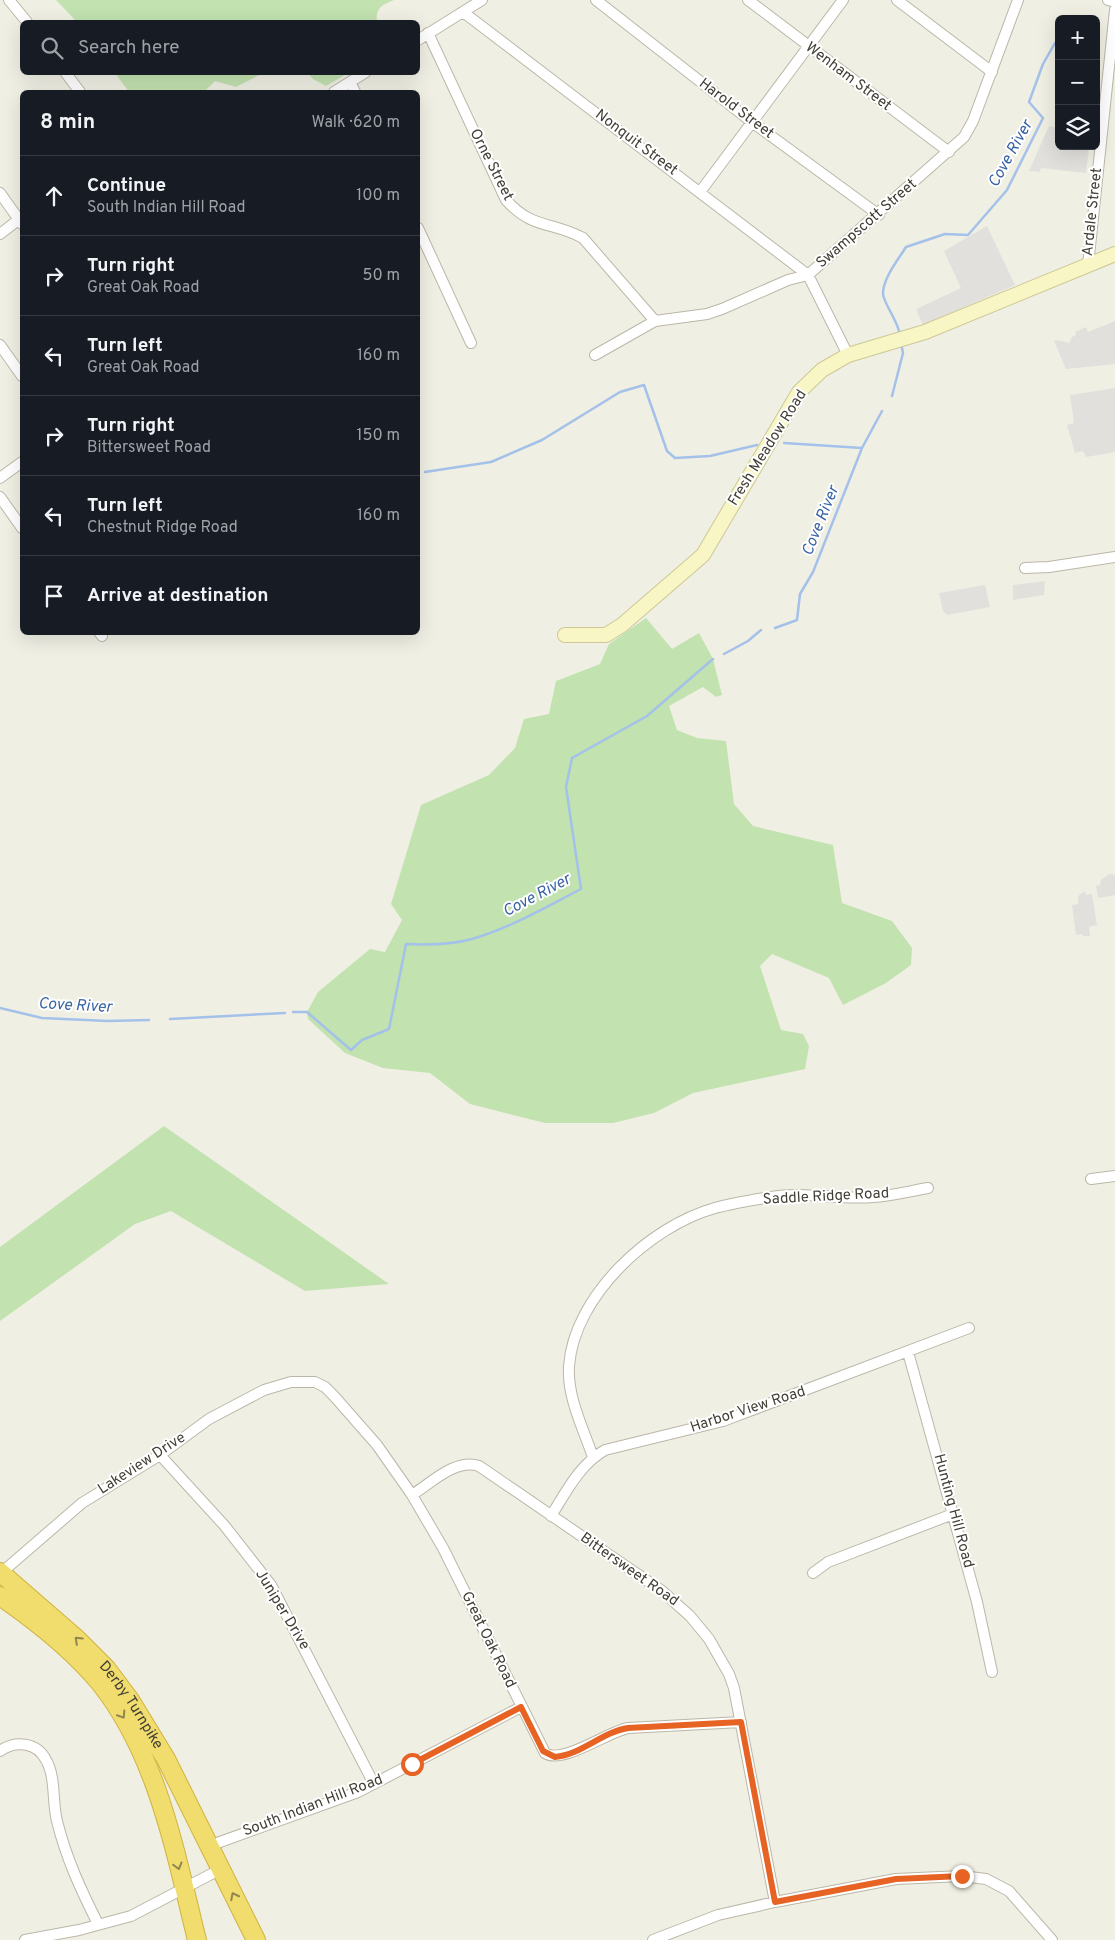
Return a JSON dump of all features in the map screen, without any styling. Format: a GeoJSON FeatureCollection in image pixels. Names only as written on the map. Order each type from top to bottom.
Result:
{"type":"FeatureCollection","features":[{"type":"Feature","properties":{"kind":"highway","name":"Derby Turnpike"},"geometry":{"type":"LineString","coordinates":[[0,1572],[77,1639],[106,1668],[148,1727],[256,1940]]}},
{"type":"Feature","properties":{"kind":"highway","name":"Derby Turnpike"},"geometry":{"type":"LineString","coordinates":[[0,1596],[63,1645],[99,1682],[126,1722],[147,1762],[163,1811],[197,1940]]}},
{"type":"Feature","properties":{"kind":"street"},"geometry":{"type":"LineString","coordinates":[[9,0],[25,20]]}},
{"type":"Feature","properties":{"kind":"street"},"geometry":{"type":"LineString","coordinates":[[420,39],[482,0]]}},
{"type":"Feature","properties":{"kind":"street","name":"Harold Street"},"geometry":{"type":"LineString","coordinates":[[596,0],[752,122],[879,215]]}},
{"type":"Feature","properties":{"kind":"street","name":"Wenham Street"},"geometry":{"type":"LineString","coordinates":[[748,0],[949,152]]}},
{"type":"Feature","properties":{"kind":"street"},"geometry":{"type":"LineString","coordinates":[[700,192],[843,0]]}},
{"type":"Feature","properties":{"kind":"street"},"geometry":{"type":"LineString","coordinates":[[897,0],[992,72]]}},
{"type":"Feature","properties":{"kind":"street","name":"Swampscott Street"},"geometry":{"type":"LineString","coordinates":[[596,355],[655,321],[715,312],[788,280],[808,275],[879,215],[964,137],[992,72],[1018,0]]}},
{"type":"Feature","properties":{"kind":"street"},"geometry":{"type":"LineString","coordinates":[[1108,0],[1115,2]]}},
{"type":"Feature","properties":{"kind":"street","name":"Ardale Street"},"geometry":{"type":"LineString","coordinates":[[1088,265],[1115,10]]}},
{"type":"Feature","properties":{"kind":"street","name":"Nonquit Street"},"geometry":{"type":"LineString","coordinates":[[463,12],[808,275]]}},
{"type":"Feature","properties":{"kind":"street","name":"Orne Street"},"geometry":{"type":"LineString","coordinates":[[428,33],[506,200],[525,218],[537,224],[570,231],[583,238],[655,321]]}},
{"type":"Feature","properties":{"kind":"street"},"geometry":{"type":"LineString","coordinates":[[67,75],[78,90]]}},
{"type":"Feature","properties":{"kind":"street"},"geometry":{"type":"LineString","coordinates":[[337,90],[361,75]]}},
{"type":"Feature","properties":{"kind":"street"},"geometry":{"type":"LineString","coordinates":[[350,82],[354,90]]}},
{"type":"Feature","properties":{"kind":"street"},"geometry":{"type":"LineString","coordinates":[[0,193],[20,219]]}},
{"type":"Feature","properties":{"kind":"street"},"geometry":{"type":"LineString","coordinates":[[0,234],[20,221]]}},
{"type":"Feature","properties":{"kind":"street"},"geometry":{"type":"LineString","coordinates":[[420,232],[470,343]]}},
{"type":"Feature","properties":{"kind":"street","name":"Fresh Meadow Road"},"geometry":{"type":"LineString","coordinates":[[565,635],[606,635],[622,625],[703,555],[800,392],[822,370],[848,355],[925,332],[1115,254]]}},
{"type":"Feature","properties":{"kind":"street"},"geometry":{"type":"LineString","coordinates":[[808,275],[848,355]]}},
{"type":"Feature","properties":{"kind":"street"},"geometry":{"type":"LineString","coordinates":[[0,345],[20,373]]}},
{"type":"Feature","properties":{"kind":"street"},"geometry":{"type":"LineString","coordinates":[[0,478],[20,463]]}},
{"type":"Feature","properties":{"kind":"street"},"geometry":{"type":"LineString","coordinates":[[0,497],[20,525]]}},
{"type":"Feature","properties":{"kind":"street"},"geometry":{"type":"LineString","coordinates":[[1025,568],[1050,567],[1115,556]]}},
{"type":"Feature","properties":{"kind":"street"},"geometry":{"type":"LineString","coordinates":[[1091,1179],[1115,1176]]}},
{"type":"Feature","properties":{"kind":"street","name":"Saddle Ridge Road"},"geometry":{"type":"LineString","coordinates":[[593,1457],[572,1397],[569,1367],[574,1336],[591,1304],[613,1274],[650,1240],[690,1218],[714,1208],[773,1196],[872,1197],[928,1188]]}},
{"type":"Feature","properties":{"kind":"street","name":"Harbor View Road"},"geometry":{"type":"LineString","coordinates":[[593,1457],[605,1450],[723,1421],[969,1328]]}},
{"type":"Feature","properties":{"kind":"street","name":"Hunting Hill Road"},"geometry":{"type":"LineString","coordinates":[[908,1352],[954,1514],[977,1602],[992,1672]]}},
{"type":"Feature","properties":{"kind":"street","name":"Lakeview Drive"},"geometry":{"type":"LineString","coordinates":[[0,1572],[82,1503],[160,1455],[209,1419],[250,1396],[278,1385],[299,1381]]}},
{"type":"Feature","properties":{"kind":"street","name":"Great Oak Road"},"geometry":{"type":"LineString","coordinates":[[299,1381],[315,1382],[330,1391],[377,1445],[412,1495],[443,1548],[543,1751],[555,1757],[565,1755],[610,1732],[628,1728],[741,1722]]}},
{"type":"Feature","properties":{"kind":"street","name":"Juniper Drive"},"geometry":{"type":"LineString","coordinates":[[160,1455],[224,1525],[271,1585],[374,1784]]}},
{"type":"Feature","properties":{"kind":"street"},"geometry":{"type":"LineString","coordinates":[[551,1516],[593,1457]]}},
{"type":"Feature","properties":{"kind":"street","name":"Bittersweet Road"},"geometry":{"type":"LineString","coordinates":[[412,1495],[450,1470],[474,1464],[486,1470],[662,1590],[690,1616],[709,1639],[729,1674],[741,1722],[775,1902]]}},
{"type":"Feature","properties":{"kind":"street"},"geometry":{"type":"LineString","coordinates":[[814,1573],[828,1562],[954,1514]]}},
{"type":"Feature","properties":{"kind":"street","name":"South Indian Hill Road"},"geometry":{"type":"LineString","coordinates":[[209,1846],[374,1784],[521,1707]]}},
{"type":"Feature","properties":{"kind":"street"},"geometry":{"type":"LineString","coordinates":[[0,1751],[14,1744],[24,1744],[32,1746],[46,1759],[56,1819],[71,1870],[98,1924]]}},
{"type":"Feature","properties":{"kind":"street"},"geometry":{"type":"LineString","coordinates":[[25,1940],[131,1916],[221,1869]]}},
{"type":"Feature","properties":{"kind":"street"},"geometry":{"type":"LineString","coordinates":[[653,1940],[718,1915],[775,1902],[896,1879],[933,1877],[978,1878],[997,1884],[1009,1891],[1052,1940]]}},
{"type":"Feature","properties":{"kind":"green space"},"geometry":{"type":"Polygon","coordinates":[[[56,0],[394,0],[378,10],[377,20],[75,20],[56,0]]]}},
{"type":"Feature","properties":{"kind":"green space"},"geometry":{"type":"Polygon","coordinates":[[[116,75],[259,75],[236,87],[215,81],[206,90],[128,90],[116,75]]]}},
{"type":"Feature","properties":{"kind":"green space"},"geometry":{"type":"Polygon","coordinates":[[[310,75],[345,75],[326,86],[310,75]]]}},
{"type":"Feature","properties":{"kind":"green space"},"geometry":{"type":"Polygon","coordinates":[[[646,618],[672,649],[699,633],[713,659],[722,695],[716,697],[703,687],[669,706],[677,730],[697,738],[726,741],[734,804],[753,826],[833,845],[842,903],[892,921],[912,948],[911,965],[886,983],[843,1005],[829,978],[772,954],[760,966],[781,1030],[803,1034],[809,1046],[805,1069],[693,1093],[654,1113],[613,1123],[545,1123],[470,1104],[430,1073],[383,1068],[345,1053],[308,1019],[307,1012],[318,992],[370,949],[385,952],[402,920],[391,904],[421,805],[489,775],[515,748],[524,719],[549,714],[556,681],[600,664],[609,644],[646,618]]]}},
{"type":"Feature","properties":{"kind":"green space"},"geometry":{"type":"Polygon","coordinates":[[[164,1126],[389,1284],[305,1291],[171,1211],[135,1224],[0,1321],[0,1247],[164,1126]]]}},
{"type":"Feature","properties":{"kind":"shaded area"},"geometry":{"type":"Polygon","coordinates":[[[1049,126],[1055,127],[1055,150],[1089,150],[1086,173],[1041,168],[1040,172],[1029,171],[1049,126]]]}},
{"type":"Feature","properties":{"kind":"shaded area"},"geometry":{"type":"Polygon","coordinates":[[[987,226],[1015,285],[923,325],[916,309],[961,288],[944,251],[987,226]]]}},
{"type":"Feature","properties":{"kind":"shaded area"},"geometry":{"type":"Polygon","coordinates":[[[1115,321],[1115,364],[1066,369],[1054,341],[1058,340],[1069,343],[1072,337],[1076,335],[1075,332],[1086,327],[1088,332],[1115,321]]]}},
{"type":"Feature","properties":{"kind":"shaded area"},"geometry":{"type":"Polygon","coordinates":[[[1115,388],[1115,452],[1086,457],[1083,451],[1075,453],[1067,425],[1074,423],[1070,395],[1115,388]]]}},
{"type":"Feature","properties":{"kind":"shaded area"},"geometry":{"type":"Polygon","coordinates":[[[1045,581],[1044,595],[1013,600],[1013,585],[1045,581]]]}},
{"type":"Feature","properties":{"kind":"shaded area"},"geometry":{"type":"Polygon","coordinates":[[[985,585],[990,607],[947,615],[943,611],[939,593],[985,585]]]}},
{"type":"Feature","properties":{"kind":"shaded area"},"geometry":{"type":"Polygon","coordinates":[[[1109,874],[1115,875],[1115,895],[1098,898],[1096,886],[1100,885],[1101,880],[1109,874]]]}},
{"type":"Feature","properties":{"kind":"shaded area"},"geometry":{"type":"Polygon","coordinates":[[[1085,891],[1086,895],[1092,894],[1097,925],[1089,927],[1090,936],[1076,935],[1072,905],[1078,904],[1078,896],[1085,891]]]}},
{"type":"Feature","properties":{"kind":"waterway","name":"Cove River"},"geometry":{"type":"LineString","coordinates":[[900,335],[883,294],[885,282],[891,269],[906,247],[945,234],[968,235],[1007,190],[1043,118],[1029,102],[1043,64],[1055,43]]}},
{"type":"Feature","properties":{"kind":"waterway","name":"Cove River"},"geometry":{"type":"LineString","coordinates":[[892,396],[903,353],[902,348]]}},
{"type":"Feature","properties":{"kind":"waterway"},"geometry":{"type":"LineString","coordinates":[[425,472],[491,462],[542,440],[620,392],[644,385],[667,451],[675,458],[710,456],[757,445]]}},
{"type":"Feature","properties":{"kind":"waterway","name":"Cove River"},"geometry":{"type":"LineString","coordinates":[[775,628],[797,620],[800,594],[813,572],[862,448],[882,411]]}},
{"type":"Feature","properties":{"kind":"waterway"},"geometry":{"type":"LineString","coordinates":[[784,443],[862,448]]}},
{"type":"Feature","properties":{"kind":"waterway","name":"Cove River"},"geometry":{"type":"LineString","coordinates":[[724,654],[748,641],[761,630]]}},
{"type":"Feature","properties":{"kind":"waterway","name":"Cove River"},"geometry":{"type":"LineString","coordinates":[[293,1012],[307,1012],[351,1050],[362,1040],[389,1029],[406,944],[439,944],[472,939],[514,923],[581,889],[566,787],[572,758],[647,716],[713,659]]}},
{"type":"Feature","properties":{"kind":"waterway","name":"Cove River"},"geometry":{"type":"LineString","coordinates":[[0,1008],[42,1018],[108,1021],[149,1020]]}},
{"type":"Feature","properties":{"kind":"waterway","name":"Cove River"},"geometry":{"type":"LineString","coordinates":[[170,1019],[285,1013]]}},
{"type":"Feature","properties":{"kind":"route"},"geometry":{"type":"LineString","coordinates":[[412,1764],[521,1707],[541,1748],[551,1757],[565,1755],[610,1732],[622,1729],[741,1722],[775,1902],[896,1879],[962,1876]]}}]}
